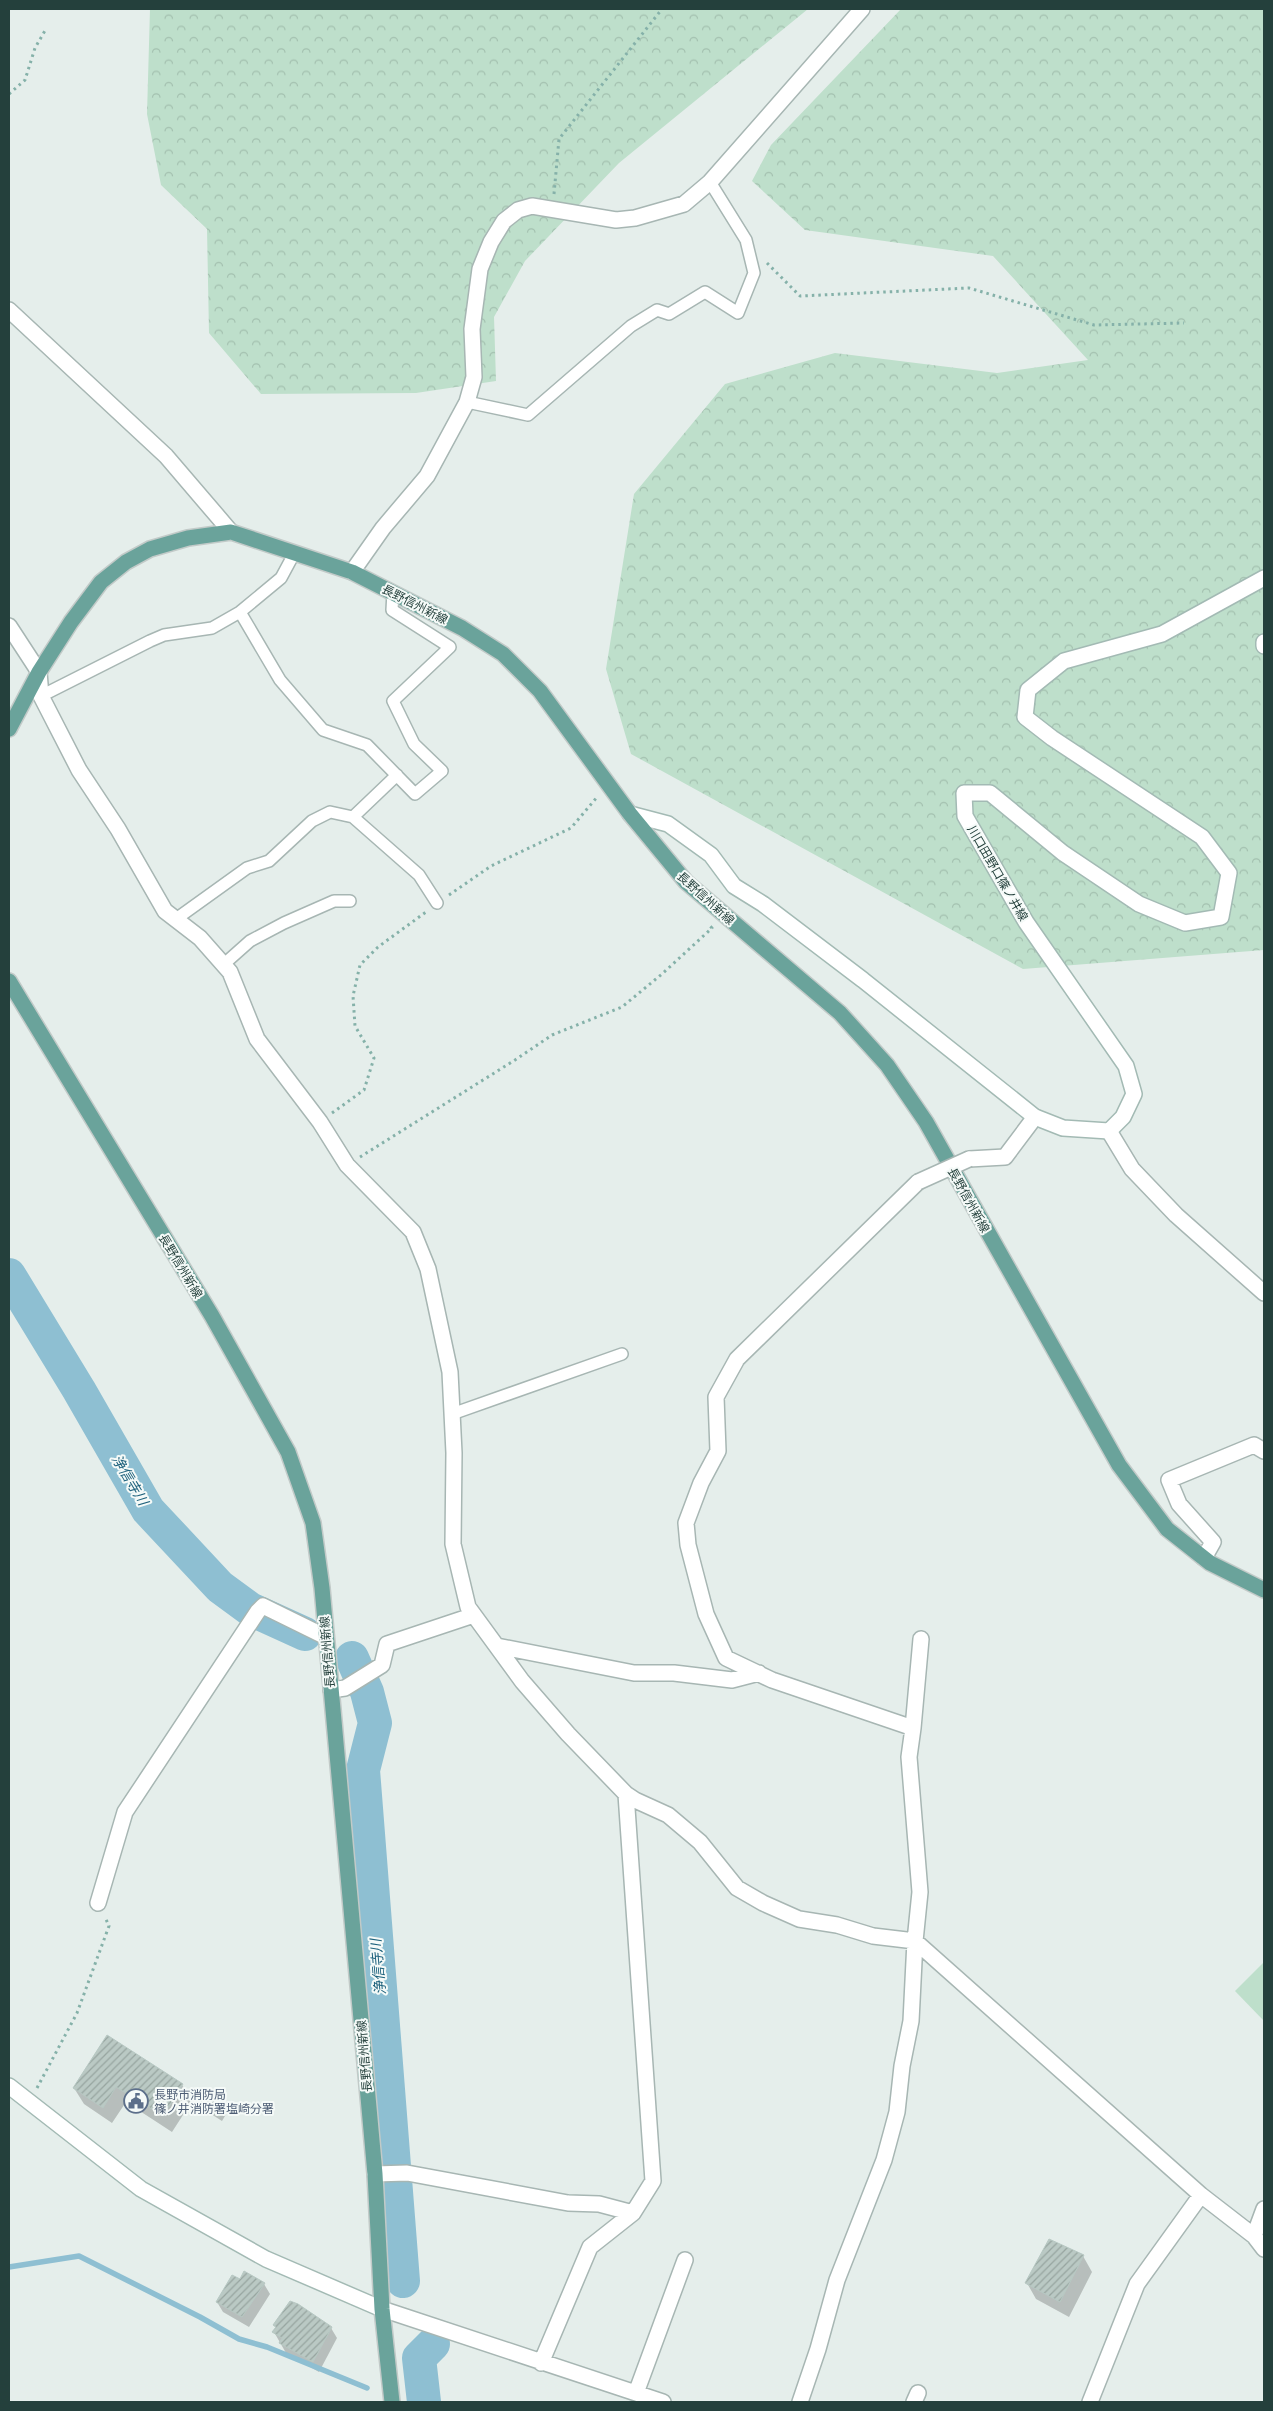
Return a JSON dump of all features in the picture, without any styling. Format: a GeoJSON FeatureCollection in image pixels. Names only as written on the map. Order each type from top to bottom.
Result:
{"type":"FeatureCollection","features":[{"type":"Feature","properties":{"kind":"main road","name":"長野信州新線"},"geometry":{"type":"LineString","coordinates":[[9,729],[39,672],[71,622],[101,582],[126,562],[150,549],[188,538],[231,532],[352,572],[462,628],[503,654],[540,691],[630,814],[686,882],[840,1013],[887,1064],[926,1122],[1119,1464],[1167,1529],[1204,1558],[1264,1590]]}},
{"type":"Feature","properties":{"kind":"main road","name":"長野信州新線"},"geometry":{"type":"LineString","coordinates":[[9,981],[212,1316],[288,1452],[313,1523],[326,1637],[338,1689],[375,2174],[382,2309],[392,2402]]}},
{"type":"Feature","properties":{"kind":"street"},"geometry":{"type":"LineString","coordinates":[[352,572],[384,528],[427,476],[467,402],[474,377],[472,329],[480,269],[490,242],[504,221],[518,210],[532,206],[553,211],[591,214],[616,220],[636,218],[684,204],[710,182],[862,9]]}},
{"type":"Feature","properties":{"kind":"street"},"geometry":{"type":"LineString","coordinates":[[9,310],[166,456],[231,532]]}},
{"type":"Feature","properties":{"kind":"street","name":"川口田野口篠ノ井線"},"geometry":{"type":"LineString","coordinates":[[1109,1131],[1123,1117],[1134,1094],[1126,1066],[1026,922],[965,816],[964,793],[990,793],[1063,853],[1139,904],[1185,923],[1220,917],[1229,874],[1202,838],[1052,738],[1025,717],[1028,690],[1064,661],[1162,634],[1264,578]]}},
{"type":"Feature","properties":{"kind":"street"},"geometry":{"type":"LineString","coordinates":[[9,626],[39,672],[42,696],[79,770],[118,829],[165,910],[200,938],[230,972],[257,1039],[320,1122],[347,1165],[413,1232],[428,1269],[450,1372],[454,1453],[453,1544],[468,1607],[522,1681],[568,1734],[626,1794],[668,1815],[700,1842],[737,1888],[763,1903],[799,1919],[837,1925],[873,1936],[915,1941],[1202,2195],[1254,2236],[1264,2249]]}},
{"type":"Feature","properties":{"kind":"street"},"geometry":{"type":"LineString","coordinates":[[630,814],[668,824],[711,855],[734,886],[763,904],[863,980],[1035,1117],[1063,1128],[1109,1131],[1132,1169],[1176,1215],[1264,1293]]}},
{"type":"Feature","properties":{"kind":"street"},"geometry":{"type":"LineString","coordinates":[[913,1728],[759,1673],[726,1658],[706,1614],[688,1545],[686,1523],[701,1483],[718,1451],[716,1397],[737,1359],[918,1182],[969,1159],[1005,1157],[1035,1117]]}},
{"type":"Feature","properties":{"kind":"street"},"geometry":{"type":"LineString","coordinates":[[1204,1558],[1213,1542],[1179,1504],[1169,1480],[1254,1445],[1264,1451]]}},
{"type":"Feature","properties":{"kind":"street"},"geometry":{"type":"LineString","coordinates":[[98,1903],[126,1812],[263,1606],[326,1637]]}},
{"type":"Feature","properties":{"kind":"street"},"geometry":{"type":"LineString","coordinates":[[338,1689],[376,1670],[382,1665],[387,1644],[474,1615]]}},
{"type":"Feature","properties":{"kind":"street"},"geometry":{"type":"LineString","coordinates":[[800,2402],[818,2350],[837,2280],[884,2160],[897,2112],[902,2066],[911,2020],[915,1941],[920,1892],[919,1853],[909,1757],[921,1640]]}},
{"type":"Feature","properties":{"kind":"street"},"geometry":{"type":"LineString","coordinates":[[497,1646],[634,1673],[674,1673],[732,1680],[759,1673]]}},
{"type":"Feature","properties":{"kind":"street"},"geometry":{"type":"LineString","coordinates":[[541,2363],[590,2247],[633,2213],[652,2181],[626,1794]]}},
{"type":"Feature","properties":{"kind":"street"},"geometry":{"type":"LineString","coordinates":[[9,2086],[141,2189],[266,2259],[382,2309],[663,2402]]}},
{"type":"Feature","properties":{"kind":"street"},"geometry":{"type":"LineString","coordinates":[[375,2174],[407,2173],[568,2203],[598,2204],[633,2213]]}},
{"type":"Feature","properties":{"kind":"street"},"geometry":{"type":"LineString","coordinates":[[1090,2402],[1137,2284],[1202,2195]]}},
{"type":"Feature","properties":{"kind":"street"},"geometry":{"type":"LineString","coordinates":[[1254,2236],[1264,2209]]}},
{"type":"Feature","properties":{"kind":"street"},"geometry":{"type":"LineString","coordinates":[[636,2394],[685,2260]]}},
{"type":"Feature","properties":{"kind":"lane"},"geometry":{"type":"LineString","coordinates":[[467,402],[528,415],[631,326],[657,310],[669,314],[705,292],[738,313],[754,273],[746,240],[710,182]]}},
{"type":"Feature","properties":{"kind":"lane"},"geometry":{"type":"LineString","coordinates":[[42,696],[150,640],[164,635],[212,628],[240,612],[281,578],[296,552]]}},
{"type":"Feature","properties":{"kind":"lane"},"geometry":{"type":"LineString","coordinates":[[240,612],[280,680],[323,730],[367,745],[415,794],[442,771],[414,744],[392,701],[450,647],[392,610],[393,592]]}},
{"type":"Feature","properties":{"kind":"lane"},"geometry":{"type":"LineString","coordinates":[[352,817],[397,775]]}},
{"type":"Feature","properties":{"kind":"lane"},"geometry":{"type":"LineString","coordinates":[[176,920],[247,868],[269,861],[312,821],[330,812],[352,817],[419,875],[437,904]]}},
{"type":"Feature","properties":{"kind":"lane"},"geometry":{"type":"LineString","coordinates":[[224,965],[250,941],[284,923],[334,901],[350,901]]}},
{"type":"Feature","properties":{"kind":"lane"},"geometry":{"type":"LineString","coordinates":[[452,1414],[622,1354]]}},
{"type":"Feature","properties":{"kind":"path"},"geometry":{"type":"LineString","coordinates":[[553,211],[558,139],[662,9]]}},
{"type":"Feature","properties":{"kind":"path"},"geometry":{"type":"LineString","coordinates":[[9,94],[25,80],[34,48],[46,29]]}},
{"type":"Feature","properties":{"kind":"path"},"geometry":{"type":"LineString","coordinates":[[766,261],[800,296],[969,288],[1094,325],[1184,323]]}},
{"type":"Feature","properties":{"kind":"path"},"geometry":{"type":"LineString","coordinates":[[320,1122],[364,1090],[374,1058],[355,1026],[353,996],[360,965],[378,947],[491,866],[571,828],[608,785]]}},
{"type":"Feature","properties":{"kind":"path"},"geometry":{"type":"LineString","coordinates":[[347,1165],[552,1035],[622,1006],[662,974],[712,928],[705,922]]}},
{"type":"Feature","properties":{"kind":"path"},"geometry":{"type":"LineString","coordinates":[[29,2102],[77,2013],[109,1926],[98,1903]]}},
{"type":"Feature","properties":{"kind":"green space"},"geometry":{"type":"Polygon","coordinates":[[[150,9],[808,9],[619,163],[525,261],[494,317],[496,381],[416,393],[261,394],[209,333],[207,229],[161,185],[147,114],[150,9]]]}},
{"type":"Feature","properties":{"kind":"green space"},"geometry":{"type":"Polygon","coordinates":[[[901,9],[1264,9],[1264,950],[1023,969],[631,754],[606,669],[634,494],[725,384],[835,353],[997,373],[1088,360],[993,256],[805,230],[752,181],[771,145],[901,9]]]}},
{"type":"Feature","properties":{"kind":"green space"},"geometry":{"type":"Polygon","coordinates":[[[1264,1962],[1264,2021],[1235,1991],[1264,1962]]]}},
{"type":"Feature","properties":{"kind":"building"},"geometry":{"type":"Polygon","coordinates":[[[107,2035],[183,2084],[163,2116],[116,2087],[103,2108],[73,2088],[107,2035]]]}},
{"type":"Feature","properties":{"kind":"building"},"geometry":{"type":"Polygon","coordinates":[[[203,2090],[226,2105],[219,2117],[196,2102],[203,2090]]]}},
{"type":"Feature","properties":{"kind":"building"},"geometry":{"type":"Polygon","coordinates":[[[1049,2239],[1084,2255],[1060,2302],[1025,2283],[1049,2239]]]}},
{"type":"Feature","properties":{"kind":"building"},"geometry":{"type":"Polygon","coordinates":[[[244,2271],[265,2283],[242,2317],[216,2302],[232,2275],[240,2279],[244,2271]]]}},
{"type":"Feature","properties":{"kind":"building"},"geometry":{"type":"Polygon","coordinates":[[[290,2301],[298,2304],[332,2327],[313,2362],[279,2343],[282,2338],[272,2332],[276,2327],[273,2325],[290,2301]]]}},
{"type":"Feature","properties":{"kind":"waterway","name":"浄信寺川"},"geometry":{"type":"LineString","coordinates":[[9,1275],[79,1390],[148,1510],[220,1587],[250,1609],[305,1634]]}},
{"type":"Feature","properties":{"kind":"waterway","name":"浄信寺川"},"geometry":{"type":"LineString","coordinates":[[352,1658],[367,1692],[375,1723],[363,1770],[403,2281]]}},
{"type":"Feature","properties":{"kind":"waterway"},"geometry":{"type":"LineString","coordinates":[[9,2267],[79,2256],[200,2317],[239,2339],[267,2347],[367,2388]]}},
{"type":"Feature","properties":{"kind":"waterway","name":"浄信寺川"},"geometry":{"type":"LineString","coordinates":[[424,2402],[419,2358],[433,2344]]}},
{"type":"Feature","properties":{"kind":"place","name":"長野市消防局 篠ノ井消防署塩崎分署"},"geometry":{"type":"Point","coordinates":[136,2101]}}]}
